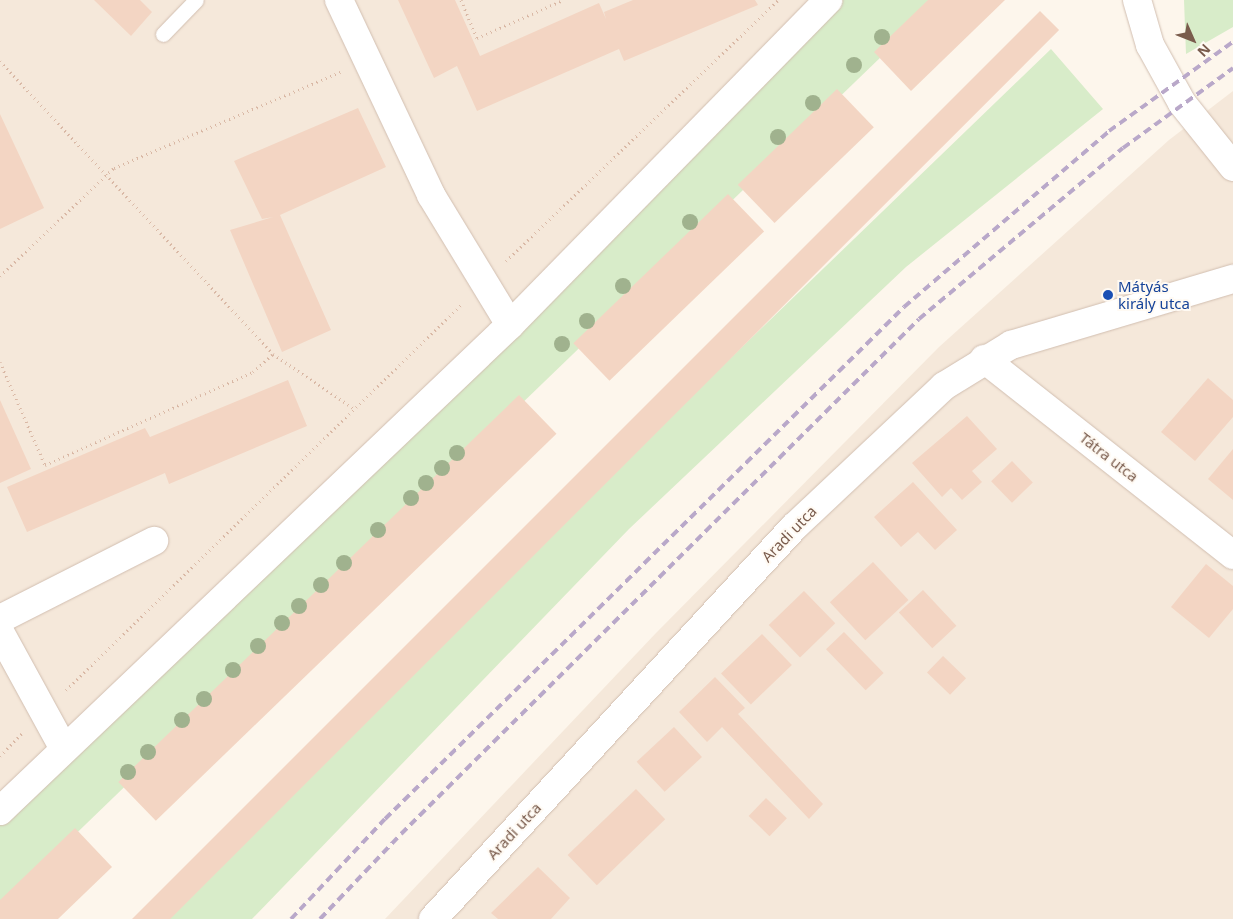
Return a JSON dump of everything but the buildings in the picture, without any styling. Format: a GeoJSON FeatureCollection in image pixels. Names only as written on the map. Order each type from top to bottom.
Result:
{"type":"FeatureCollection","features":[{"type":"Feature","properties":{"kind":"street"},"geometry":{"type":"LineString","coordinates":[[339,0],[431,195],[510,325]]}},
{"type":"Feature","properties":{"kind":"street"},"geometry":{"type":"LineString","coordinates":[[0,811],[510,325],[828,0]]}},
{"type":"Feature","properties":{"kind":"street"},"geometry":{"type":"LineString","coordinates":[[1137,0],[1150,45],[1182,103],[1233,167]]}},
{"type":"Feature","properties":{"kind":"street","name":"Aradi utca"},"geometry":{"type":"LineString","coordinates":[[433,919],[794,527],[944,386],[984,359],[1011,345],[1058,329],[1233,279]]}},
{"type":"Feature","properties":{"kind":"street","name":"Tátra utca"},"geometry":{"type":"LineString","coordinates":[[984,359],[1233,555]]}},
{"type":"Feature","properties":{"kind":"street"},"geometry":{"type":"LineString","coordinates":[[0,619],[154,540]]}},
{"type":"Feature","properties":{"kind":"street"},"geometry":{"type":"LineString","coordinates":[[0,632],[64,749]]}},
{"type":"Feature","properties":{"kind":"lane"},"geometry":{"type":"LineString","coordinates":[[163,34],[196,0]]}},
{"type":"Feature","properties":{"kind":"path"},"geometry":{"type":"LineString","coordinates":[[461,0],[477,38],[563,0]]}},
{"type":"Feature","properties":{"kind":"path"},"geometry":{"type":"LineString","coordinates":[[0,756],[484,282],[778,0]]}},
{"type":"Feature","properties":{"kind":"path"},"geometry":{"type":"LineString","coordinates":[[0,276],[114,168],[368,60]]}},
{"type":"Feature","properties":{"kind":"path"},"geometry":{"type":"LineString","coordinates":[[0,61],[273,354],[355,409]]}},
{"type":"Feature","properties":{"kind":"path"},"geometry":{"type":"LineString","coordinates":[[0,362],[45,465],[253,372],[273,354]]}},
{"type":"Feature","properties":{"kind":"shaded area"},"geometry":{"type":"Polygon","coordinates":[[[0,0],[883,0],[0,861],[0,0]]]}},
{"type":"Feature","properties":{"kind":"shaded area"},"geometry":{"type":"Polygon","coordinates":[[[1233,91],[1233,919],[385,919],[656,633],[939,347],[1169,140],[1233,91]]]}},
{"type":"Feature","properties":{"kind":"green space"},"geometry":{"type":"Polygon","coordinates":[[[823,0],[940,0],[0,907],[0,807],[823,0]]]}},
{"type":"Feature","properties":{"kind":"green space"},"geometry":{"type":"Polygon","coordinates":[[[1184,0],[1233,0],[1233,27],[1186,54],[1184,0]]]}},
{"type":"Feature","properties":{"kind":"green space"},"geometry":{"type":"Polygon","coordinates":[[[1051,49],[1103,109],[906,267],[629,529],[252,919],[149,919],[1051,49]]]}},
{"type":"Feature","properties":{"kind":"railway"},"geometry":{"type":"LineString","coordinates":[[291,919],[385,819],[904,307],[1109,131],[1233,42]]}},
{"type":"Feature","properties":{"kind":"railway"},"geometry":{"type":"LineString","coordinates":[[320,919],[401,834],[919,319],[1123,148],[1233,68]]}},
{"type":"Feature","properties":{"kind":"place","name":"Mátyás király utca"},"geometry":{"type":"Point","coordinates":[1108,295]}}]}
